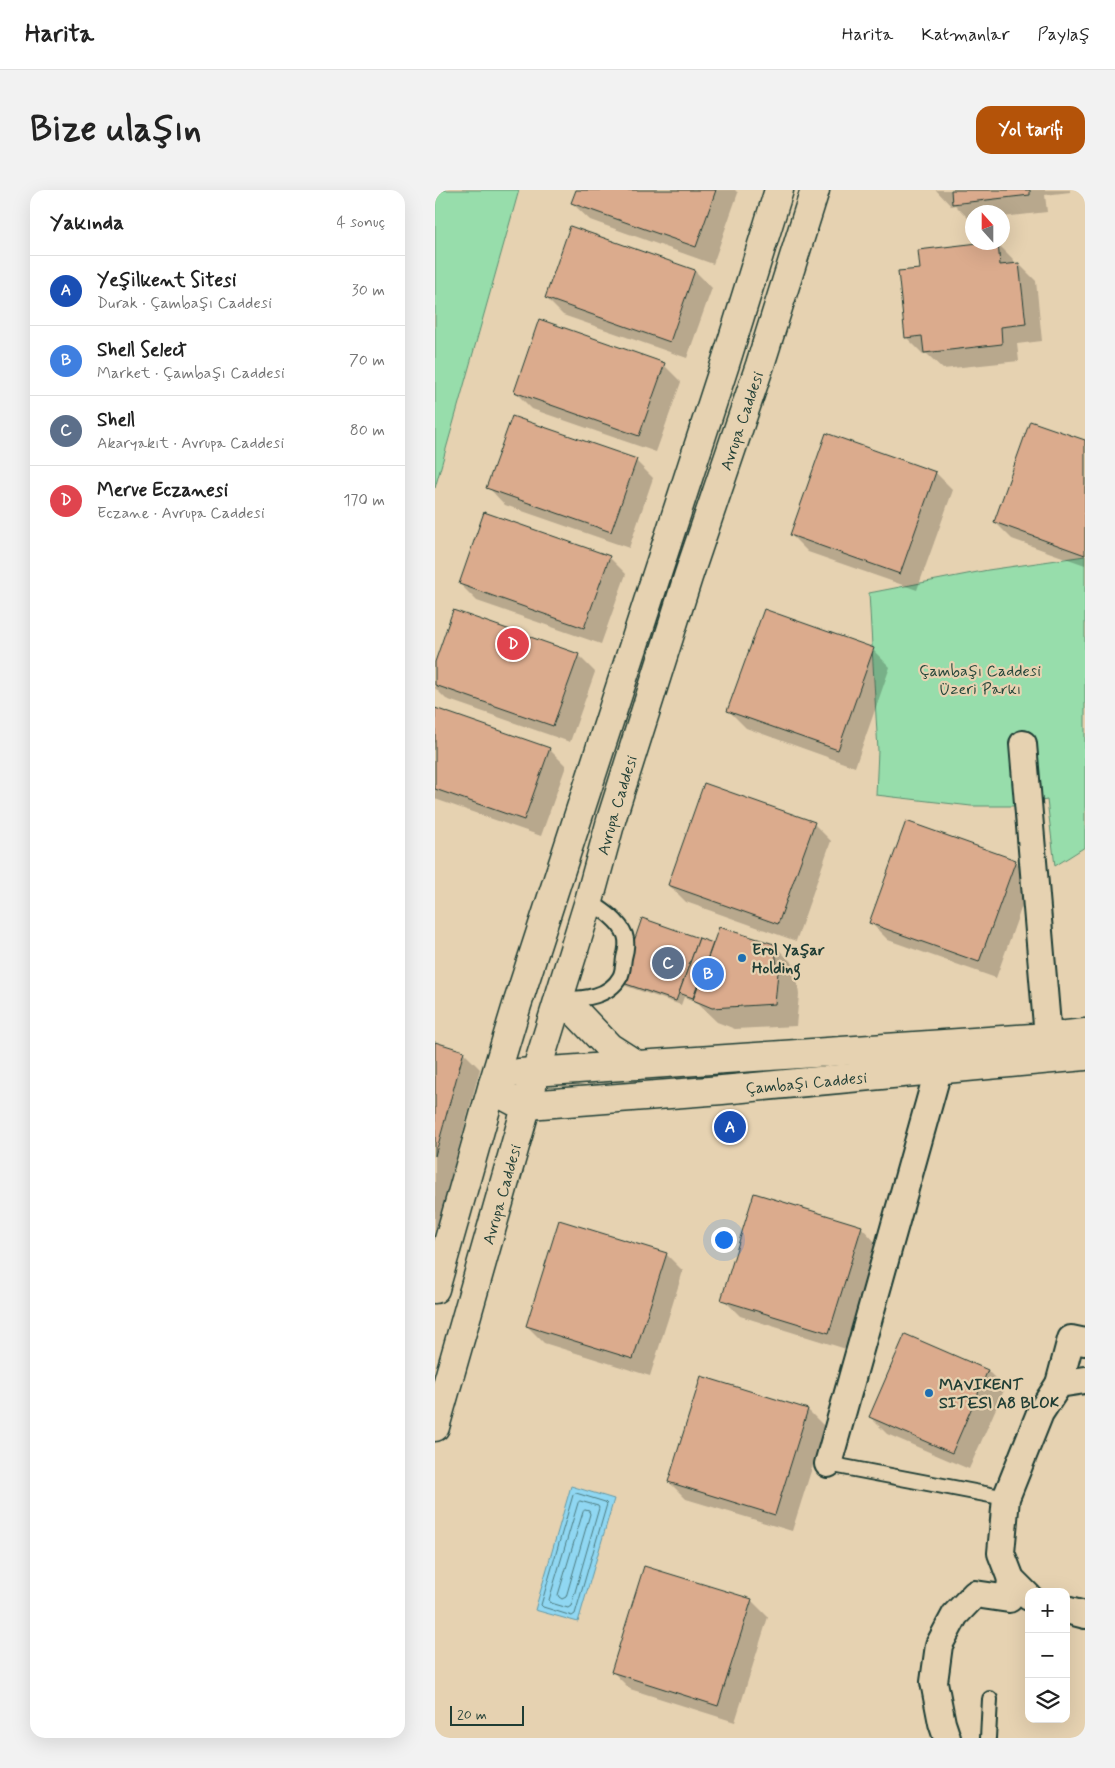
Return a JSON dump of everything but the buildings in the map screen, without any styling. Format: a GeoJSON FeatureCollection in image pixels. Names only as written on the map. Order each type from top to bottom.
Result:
{"type":"FeatureCollection","features":[{"type":"Feature","properties":{"kind":"main road","name":"Avrupa Caddesi"},"geometry":{"type":"LineString","coordinates":[[435,1289],[493,1084],[726,361],[779,190]]}},
{"type":"Feature","properties":{"kind":"main road","name":"Avrupa Caddesi"},"geometry":{"type":"LineString","coordinates":[[435,1426],[536,1072],[589,901],[612,817],[685,586],[760,365],[815,190]]}},
{"type":"Feature","properties":{"kind":"main road"},"geometry":{"type":"LineString","coordinates":[[559,998],[569,1005],[609,1047],[637,1065]]}},
{"type":"Feature","properties":{"kind":"main road","name":"Çambaşı Caddesi"},"geometry":{"type":"LineString","coordinates":[[493,1084],[510,1074],[1085,1033]]}},
{"type":"Feature","properties":{"kind":"main road","name":"Çambaşı Caddesi"},"geometry":{"type":"LineString","coordinates":[[528,1105],[1085,1056]]}},
{"type":"Feature","properties":{"kind":"main road"},"geometry":{"type":"LineString","coordinates":[[493,1084],[503,1096],[514,1103],[528,1105]]}},
{"type":"Feature","properties":{"kind":"street"},"geometry":{"type":"LineString","coordinates":[[1023,744],[1048,1037]]}},
{"type":"Feature","properties":{"kind":"street"},"geometry":{"type":"LineString","coordinates":[[828,1464],[938,1070]]}},
{"type":"Feature","properties":{"kind":"street"},"geometry":{"type":"LineString","coordinates":[[947,1738],[934,1682],[939,1646],[955,1615],[975,1594],[1009,1599],[1020,1588],[1001,1553],[1007,1498],[1040,1413],[1059,1384],[1071,1339],[1085,1342]]}},
{"type":"Feature","properties":{"kind":"street"},"geometry":{"type":"LineString","coordinates":[[1059,1384],[1085,1380]]}},
{"type":"Feature","properties":{"kind":"street"},"geometry":{"type":"LineString","coordinates":[[1070,1611],[1085,1616]]}},
{"type":"Feature","properties":{"kind":"lane"},"geometry":{"type":"LineString","coordinates":[[559,998],[589,998],[599,995],[614,985],[620,977],[627,947],[625,935],[615,921],[589,901]]}},
{"type":"Feature","properties":{"kind":"lane"},"geometry":{"type":"LineString","coordinates":[[828,1464],[1007,1498]]}},
{"type":"Feature","properties":{"kind":"lane"},"geometry":{"type":"LineString","coordinates":[[988,1738],[990,1699]]}},
{"type":"Feature","properties":{"kind":"green space"},"geometry":{"type":"Polygon","coordinates":[[[435,190],[519,190],[435,488],[435,190]]]}},
{"type":"Feature","properties":{"kind":"green space","name":"Çambaşı Caddesi Üzeri Parkı"},"geometry":{"type":"Polygon","coordinates":[[[1085,556],[1085,847],[1055,866],[1047,800],[1012,806],[971,806],[876,795],[878,751],[869,593],[988,570],[1085,556]]]}},
{"type":"Feature","properties":{"kind":"water"},"geometry":{"type":"Polygon","coordinates":[[[571,1486],[614,1499],[578,1622],[535,1610],[571,1486]]]}},
{"type":"Feature","properties":{"kind":"place","name":"Merve Eczanesi"},"geometry":{"type":"Point","coordinates":[513,644]}},
{"type":"Feature","properties":{"kind":"place","name":"Erol Yaşar Holding"},"geometry":{"type":"Point","coordinates":[742,958]}},
{"type":"Feature","properties":{"kind":"place","name":"Shell"},"geometry":{"type":"Point","coordinates":[668,963]}},
{"type":"Feature","properties":{"kind":"place","name":"Shell Select"},"geometry":{"type":"Point","coordinates":[708,974]}},
{"type":"Feature","properties":{"kind":"place","name":"Yeşilkent Sitesi"},"geometry":{"type":"Point","coordinates":[730,1127]}},
{"type":"Feature","properties":{"kind":"place","name":"MAVIKENT SITESI A8 BLOK"},"geometry":{"type":"Point","coordinates":[929,1393]}}]}
